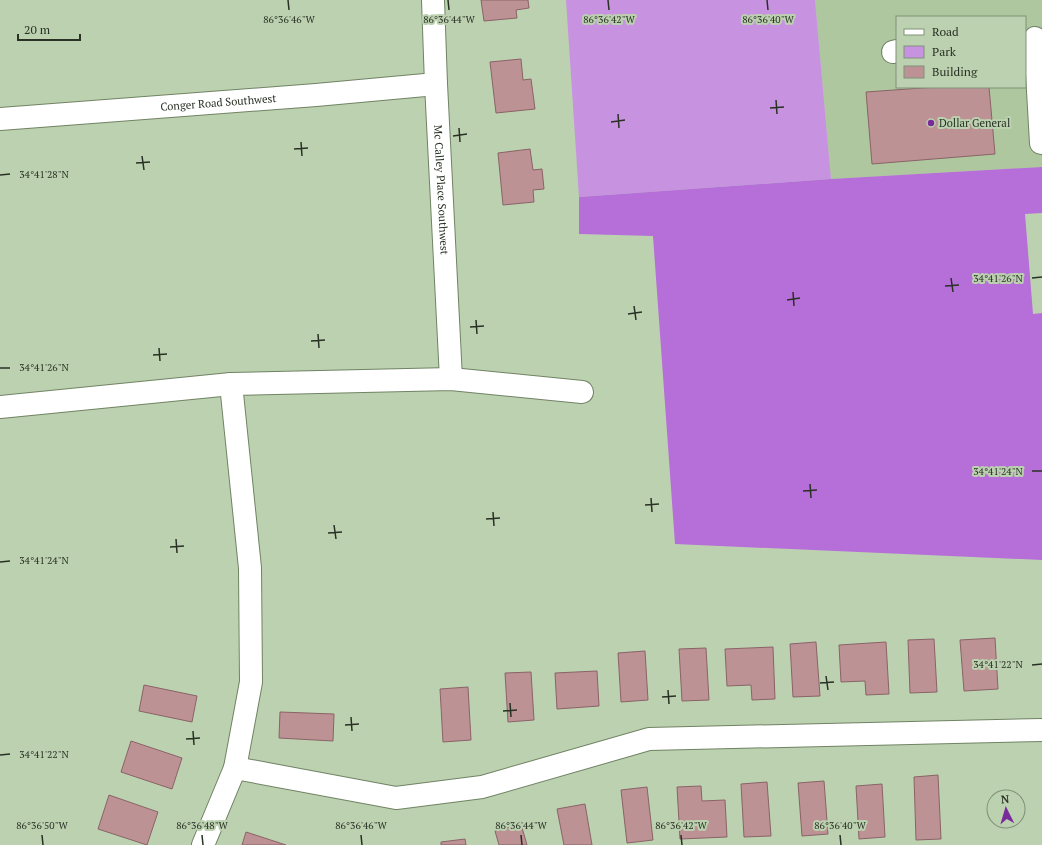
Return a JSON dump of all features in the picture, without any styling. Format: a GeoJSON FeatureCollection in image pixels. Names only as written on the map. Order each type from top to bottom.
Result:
{"type":"FeatureCollection","features":[{"type":"Feature","properties":{"kind":"street","name":"Mc Calley Place Southwest"},"geometry":{"type":"LineString","coordinates":[[433,0],[451,379]]}},
{"type":"Feature","properties":{"kind":"street"},"geometry":{"type":"LineString","coordinates":[[1034,38],[1041,143]]}},
{"type":"Feature","properties":{"kind":"street","name":"Conger Road Southwest"},"geometry":{"type":"LineString","coordinates":[[0,119],[316,95],[436,84]]}},
{"type":"Feature","properties":{"kind":"street"},"geometry":{"type":"LineString","coordinates":[[0,408],[230,384],[451,379],[582,392]]}},
{"type":"Feature","properties":{"kind":"street"},"geometry":{"type":"LineString","coordinates":[[203,845],[235,768],[251,682],[250,568],[230,384]]}},
{"type":"Feature","properties":{"kind":"street"},"geometry":{"type":"LineString","coordinates":[[235,768],[396,798],[482,787],[649,740],[1042,730]]}},
{"type":"Feature","properties":{"kind":"shaded area"},"geometry":{"type":"Polygon","coordinates":[[[815,0],[1042,0],[1042,167],[831,179],[815,0]]]}},
{"type":"Feature","properties":{"kind":"shaded area"},"geometry":{"type":"Polygon","coordinates":[[[1042,167],[1042,213],[1025,214],[1033,314],[1042,313],[1042,560],[675,544],[653,236],[579,234],[579,197],[831,179],[1042,167]]]}},
{"type":"Feature","properties":{"kind":"green space"},"geometry":{"type":"Polygon","coordinates":[[[566,0],[815,0],[831,179],[579,197],[566,0]]]}},
{"type":"Feature","properties":{"kind":"building"},"geometry":{"type":"Polygon","coordinates":[[[481,0],[528,0],[529,8],[516,10],[517,18],[484,21],[481,0]]]}},
{"type":"Feature","properties":{"kind":"building"},"geometry":{"type":"Polygon","coordinates":[[[521,59],[523,80],[531,79],[535,109],[496,113],[490,62],[521,59]]]}},
{"type":"Feature","properties":{"kind":"building","name":"Dollar General"},"geometry":{"type":"Polygon","coordinates":[[[922,88],[989,88],[995,154],[872,164],[866,92],[922,88]]]}},
{"type":"Feature","properties":{"kind":"building"},"geometry":{"type":"Polygon","coordinates":[[[530,149],[533,170],[542,169],[544,189],[533,190],[534,202],[503,205],[498,153],[530,149]]]}},
{"type":"Feature","properties":{"kind":"building"},"geometry":{"type":"Polygon","coordinates":[[[995,638],[998,689],[964,691],[960,640],[995,638]]]}},
{"type":"Feature","properties":{"kind":"building"},"geometry":{"type":"Polygon","coordinates":[[[934,639],[937,692],[910,693],[908,640],[934,639]]]}},
{"type":"Feature","properties":{"kind":"building"},"geometry":{"type":"Polygon","coordinates":[[[816,642],[820,696],[793,697],[790,644],[816,642]]]}},
{"type":"Feature","properties":{"kind":"building"},"geometry":{"type":"Polygon","coordinates":[[[886,642],[889,694],[866,695],[865,681],[841,682],[839,645],[886,642]]]}},
{"type":"Feature","properties":{"kind":"building"},"geometry":{"type":"Polygon","coordinates":[[[773,647],[775,699],[752,700],[751,685],[727,686],[725,649],[773,647]]]}},
{"type":"Feature","properties":{"kind":"building"},"geometry":{"type":"Polygon","coordinates":[[[706,648],[709,700],[682,701],[679,649],[706,648]]]}},
{"type":"Feature","properties":{"kind":"building"},"geometry":{"type":"Polygon","coordinates":[[[645,651],[648,700],[621,702],[618,653],[645,651]]]}},
{"type":"Feature","properties":{"kind":"building"},"geometry":{"type":"Polygon","coordinates":[[[597,671],[599,706],[557,709],[555,673],[597,671]]]}},
{"type":"Feature","properties":{"kind":"building"},"geometry":{"type":"Polygon","coordinates":[[[531,672],[534,720],[508,722],[505,673],[531,672]]]}},
{"type":"Feature","properties":{"kind":"building"},"geometry":{"type":"Polygon","coordinates":[[[144,685],[197,696],[192,722],[139,711],[144,685]]]}},
{"type":"Feature","properties":{"kind":"building"},"geometry":{"type":"Polygon","coordinates":[[[468,687],[471,740],[443,742],[440,689],[468,687]]]}},
{"type":"Feature","properties":{"kind":"building"},"geometry":{"type":"Polygon","coordinates":[[[280,712],[334,714],[333,741],[279,738],[280,712]]]}},
{"type":"Feature","properties":{"kind":"building"},"geometry":{"type":"Polygon","coordinates":[[[131,741],[182,758],[172,789],[121,772],[131,741]]]}},
{"type":"Feature","properties":{"kind":"building"},"geometry":{"type":"Polygon","coordinates":[[[938,775],[941,839],[916,840],[914,777],[938,775]]]}},
{"type":"Feature","properties":{"kind":"building"},"geometry":{"type":"Polygon","coordinates":[[[824,781],[828,834],[802,836],[798,783],[824,781]]]}},
{"type":"Feature","properties":{"kind":"building"},"geometry":{"type":"Polygon","coordinates":[[[767,782],[771,836],[744,837],[741,784],[767,782]]]}},
{"type":"Feature","properties":{"kind":"building"},"geometry":{"type":"Polygon","coordinates":[[[882,784],[885,837],[859,839],[856,786],[882,784]]]}},
{"type":"Feature","properties":{"kind":"building"},"geometry":{"type":"Polygon","coordinates":[[[701,786],[702,801],[725,800],[727,837],[680,839],[677,787],[701,786]]]}},
{"type":"Feature","properties":{"kind":"building"},"geometry":{"type":"Polygon","coordinates":[[[647,787],[653,840],[627,843],[621,790],[647,787]]]}},
{"type":"Feature","properties":{"kind":"building"},"geometry":{"type":"Polygon","coordinates":[[[109,795],[158,812],[147,845],[98,829],[109,795]]]}},
{"type":"Feature","properties":{"kind":"building"},"geometry":{"type":"Polygon","coordinates":[[[585,804],[592,845],[564,845],[557,809],[585,804]]]}},
{"type":"Feature","properties":{"kind":"building"},"geometry":{"type":"Polygon","coordinates":[[[521,824],[527,845],[499,845],[495,831],[521,824]]]}},
{"type":"Feature","properties":{"kind":"building"},"geometry":{"type":"Polygon","coordinates":[[[246,832],[286,845],[242,845],[246,832]]]}},
{"type":"Feature","properties":{"kind":"building"},"geometry":{"type":"Polygon","coordinates":[[[465,839],[466,845],[441,845],[441,842],[465,839]]]}},
{"type":"Feature","properties":{"kind":"place","name":"Dollar General"},"geometry":{"type":"Point","coordinates":[931,123]}}]}
